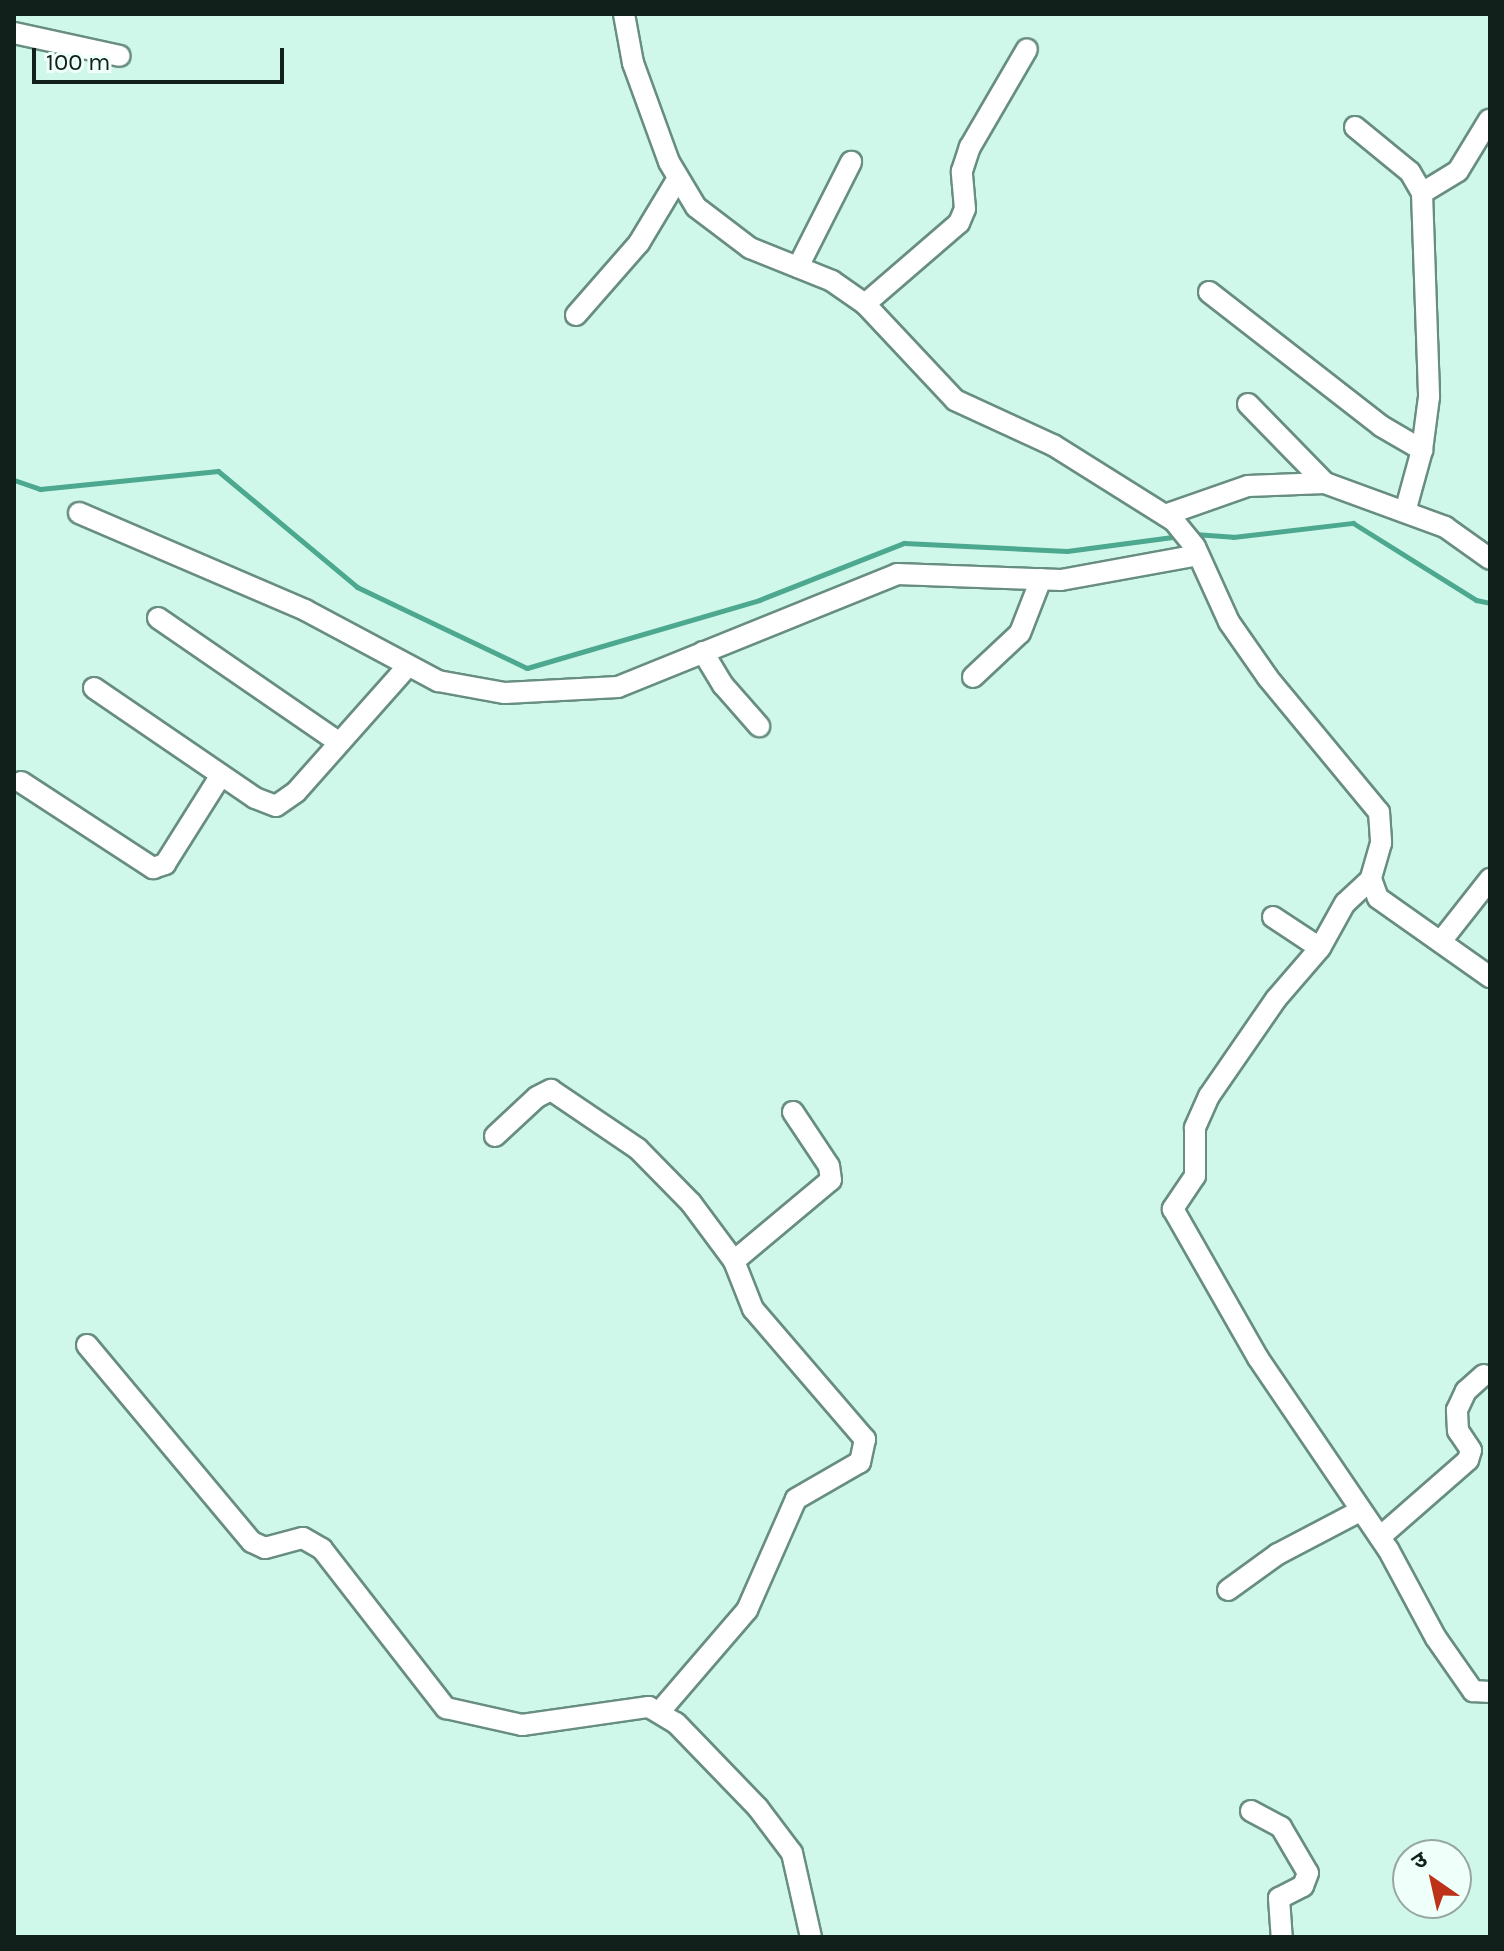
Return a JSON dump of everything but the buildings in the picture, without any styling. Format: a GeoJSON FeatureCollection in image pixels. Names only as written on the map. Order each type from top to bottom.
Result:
{"type":"FeatureCollection","features":[{"type":"Feature","properties":{"kind":"street"},"geometry":{"type":"LineString","coordinates":[[624,14],[633,63],[678,178],[717,228],[832,281],[865,304],[955,400],[1053,445],[1169,518],[1196,551],[1229,622],[1268,678],[1379,812],[1383,830],[1371,879],[1345,903],[1320,948],[1276,999],[1209,1096],[1195,1128],[1195,1176],[1173,1209],[1258,1358],[1380,1537],[1468,1686],[1478,1694],[1490,1692]]}},
{"type":"Feature","properties":{"kind":"street"},"geometry":{"type":"LineString","coordinates":[[14,33],[120,56]]}},
{"type":"Feature","properties":{"kind":"street"},"geometry":{"type":"LineString","coordinates":[[865,304],[959,223],[965,209],[962,171],[970,147],[1027,49]]}},
{"type":"Feature","properties":{"kind":"street"},"geometry":{"type":"LineString","coordinates":[[1422,193],[1458,171],[1489,120]]}},
{"type":"Feature","properties":{"kind":"street"},"geometry":{"type":"LineString","coordinates":[[1355,127],[1410,172],[1422,193],[1429,374],[1422,450],[1405,512]]}},
{"type":"Feature","properties":{"kind":"street"},"geometry":{"type":"LineString","coordinates":[[798,267],[851,162]]}},
{"type":"Feature","properties":{"kind":"street"},"geometry":{"type":"LineString","coordinates":[[576,315],[639,243],[678,178]]}},
{"type":"Feature","properties":{"kind":"street"},"geometry":{"type":"LineString","coordinates":[[1209,292],[1381,426],[1422,450]]}},
{"type":"Feature","properties":{"kind":"street"},"geometry":{"type":"LineString","coordinates":[[1248,404],[1325,483]]}},
{"type":"Feature","properties":{"kind":"street"},"geometry":{"type":"LineString","coordinates":[[1169,518],[1248,486],[1325,483],[1405,512],[1486,549]]}},
{"type":"Feature","properties":{"kind":"street"},"geometry":{"type":"LineString","coordinates":[[79,513],[305,610],[407,667],[474,690],[590,691],[635,681],[897,574],[1041,579],[1090,576],[1196,551]]}},
{"type":"Feature","properties":{"kind":"street"},"geometry":{"type":"LineString","coordinates":[[973,677],[1020,633],[1041,579]]}},
{"type":"Feature","properties":{"kind":"street"},"geometry":{"type":"LineString","coordinates":[[158,618],[337,741]]}},
{"type":"Feature","properties":{"kind":"street"},"geometry":{"type":"LineString","coordinates":[[703,652],[723,685],[759,726]]}},
{"type":"Feature","properties":{"kind":"street"},"geometry":{"type":"LineString","coordinates":[[94,688],[221,775],[276,806],[296,792],[337,741],[407,667]]}},
{"type":"Feature","properties":{"kind":"street"},"geometry":{"type":"LineString","coordinates":[[21,782],[153,868],[165,864],[221,775]]}},
{"type":"Feature","properties":{"kind":"street"},"geometry":{"type":"LineString","coordinates":[[1371,879],[1388,909],[1442,940],[1490,977]]}},
{"type":"Feature","properties":{"kind":"street"},"geometry":{"type":"LineString","coordinates":[[1442,940],[1490,879]]}},
{"type":"Feature","properties":{"kind":"street"},"geometry":{"type":"LineString","coordinates":[[1273,917],[1320,948]]}},
{"type":"Feature","properties":{"kind":"street"},"geometry":{"type":"LineString","coordinates":[[495,1136],[537,1097],[551,1090],[561,1093],[663,1172],[734,1261],[753,1309],[856,1424],[865,1439],[864,1454],[851,1469],[796,1499],[747,1610],[660,1711]]}},
{"type":"Feature","properties":{"kind":"street"},"geometry":{"type":"LineString","coordinates":[[734,1261],[831,1180],[829,1166],[793,1112]]}},
{"type":"Feature","properties":{"kind":"street"},"geometry":{"type":"LineString","coordinates":[[87,1345],[252,1542],[265,1548],[303,1538],[322,1549],[446,1708],[522,1725],[641,1708],[660,1711],[716,1762],[792,1853],[811,1937]]}},
{"type":"Feature","properties":{"kind":"street"},"geometry":{"type":"LineString","coordinates":[[1380,1537],[1468,1460],[1471,1450],[1458,1431],[1457,1410],[1466,1391],[1484,1375]]}},
{"type":"Feature","properties":{"kind":"street"},"geometry":{"type":"LineString","coordinates":[[1228,1590],[1278,1554],[1360,1511]]}},
{"type":"Feature","properties":{"kind":"street"},"geometry":{"type":"LineString","coordinates":[[1251,1811],[1281,1827],[1308,1873],[1303,1886],[1279,1898],[1282,1937]]}},
{"type":"Feature","properties":{"kind":"waterway"},"geometry":{"type":"LineString","coordinates":[[14,480],[40,489],[218,471],[357,587],[527,668],[759,600],[904,543],[1067,551],[1180,536]]}},
{"type":"Feature","properties":{"kind":"waterway"},"geometry":{"type":"LineString","coordinates":[[1194,534],[1233,537],[1353,523],[1476,600],[1490,603]]}}]}
